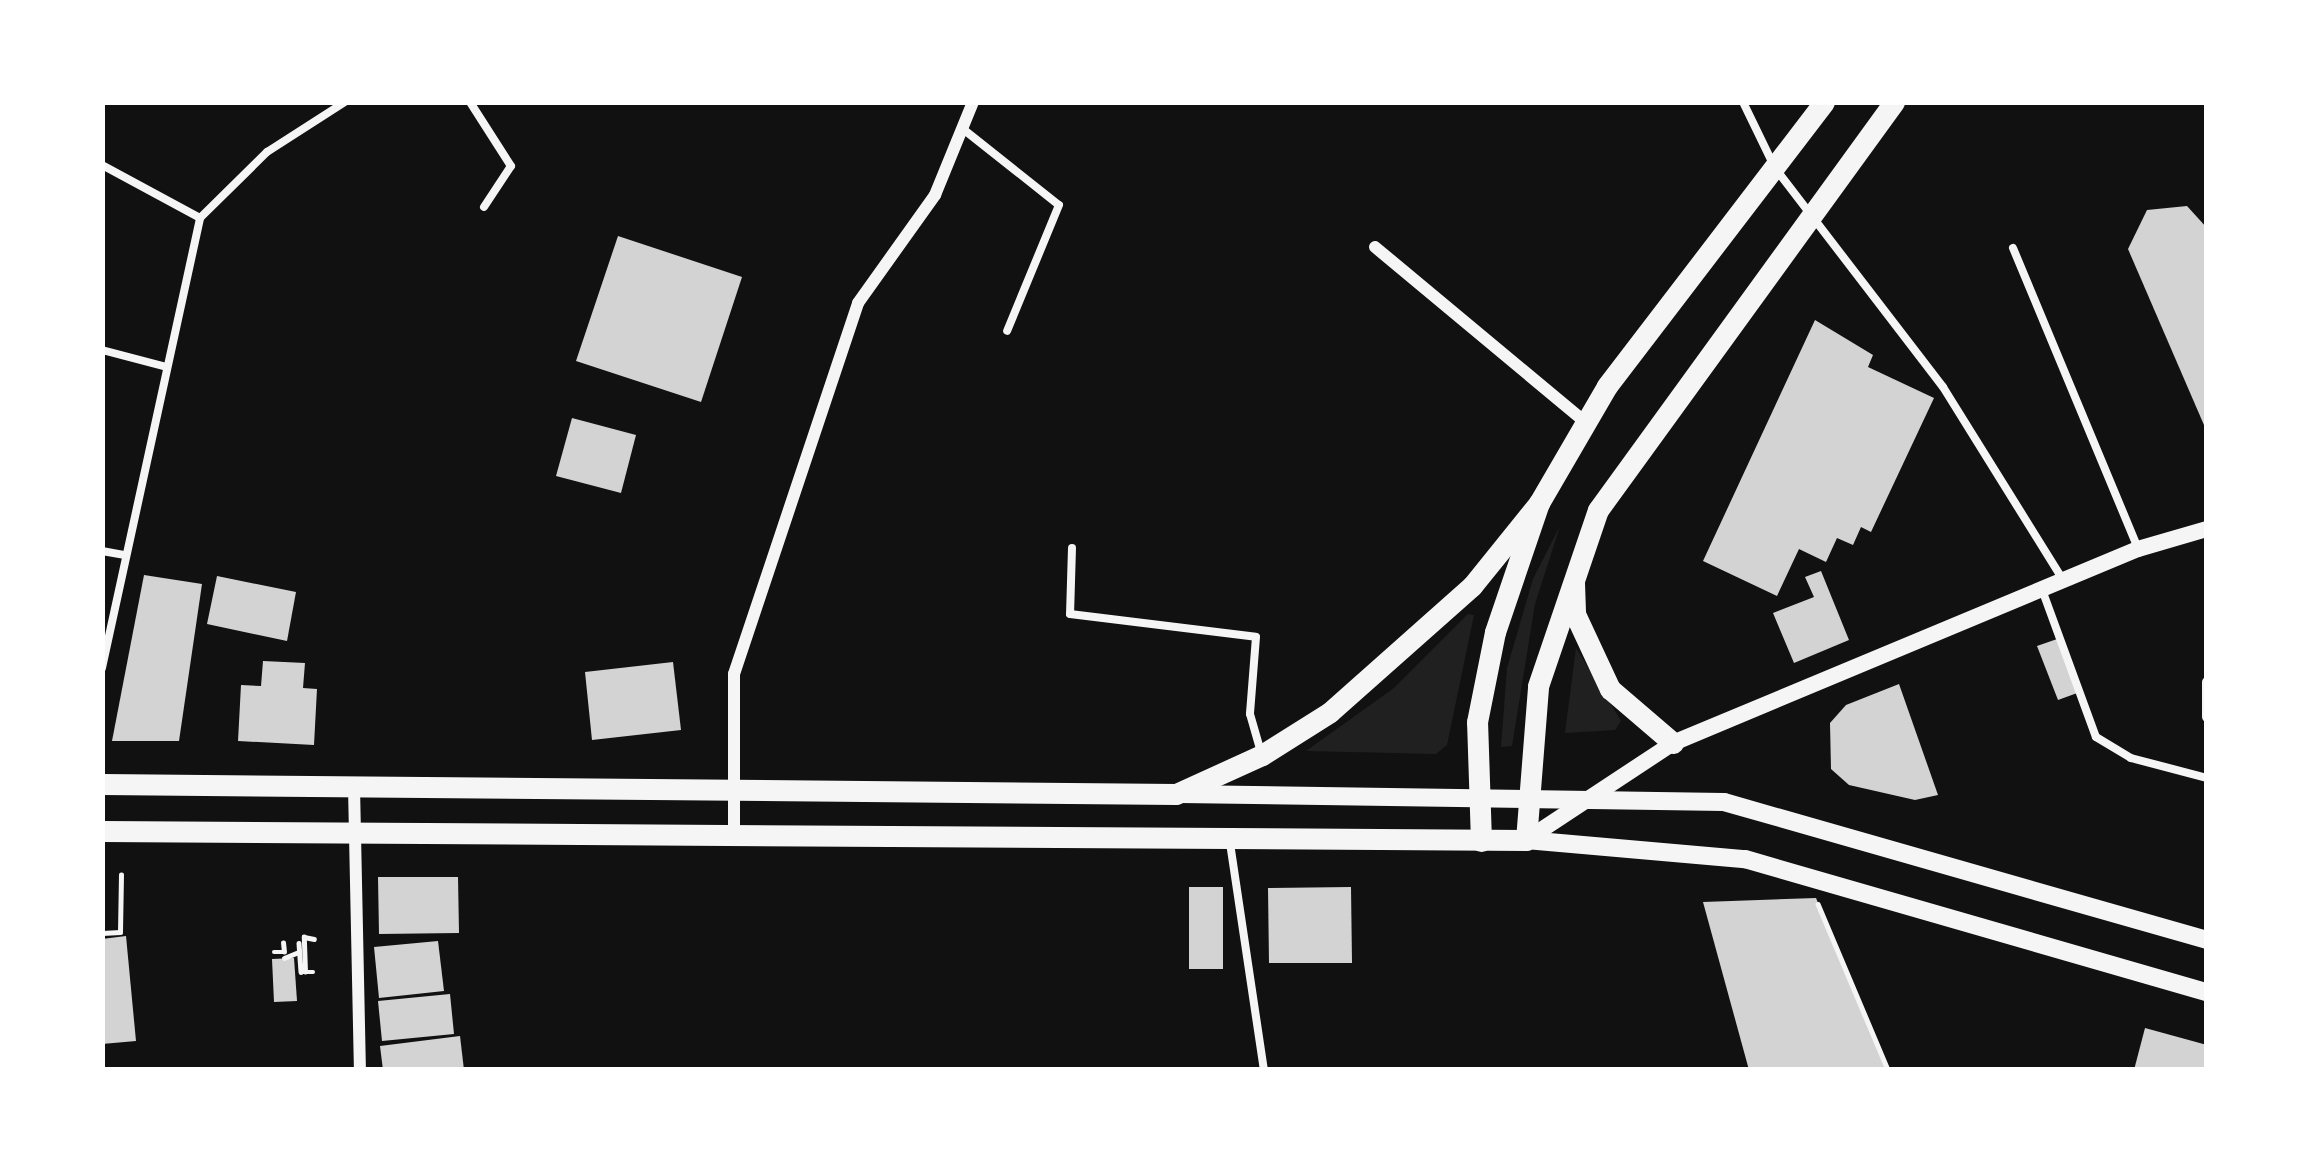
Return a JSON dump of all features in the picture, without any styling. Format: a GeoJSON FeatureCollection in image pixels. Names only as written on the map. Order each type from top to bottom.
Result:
{"type":"FeatureCollection","features":[{"type":"Feature","properties":{"kind":"main road"},"geometry":{"type":"LineString","coordinates":[[1481,841],[1484,678],[1539,503],[1583,420],[1824,102]]}},
{"type":"Feature","properties":{"kind":"main road"},"geometry":{"type":"LineString","coordinates":[[1526,840],[1538,686],[1573,570],[1639,444],[1894,102]]}},
{"type":"Feature","properties":{"kind":"main road"},"geometry":{"type":"LineString","coordinates":[[1175,794],[1262,755],[1405,651],[1472,586],[1539,503]]}},
{"type":"Feature","properties":{"kind":"main road"},"geometry":{"type":"LineString","coordinates":[[1573,570],[1575,614],[1610,688],[1673,742]]}},
{"type":"Feature","properties":{"kind":"main road"},"geometry":{"type":"LineString","coordinates":[[102,784],[1479,794],[1761,808],[2207,940]]}},
{"type":"Feature","properties":{"kind":"main road"},"geometry":{"type":"LineString","coordinates":[[102,831],[1526,840],[1694,851],[1805,873],[2207,992]]}},
{"type":"Feature","properties":{"kind":"street"},"geometry":{"type":"LineString","coordinates":[[734,838],[734,674],[858,303],[934,195],[973,102]]}},
{"type":"Feature","properties":{"kind":"street"},"geometry":{"type":"LineString","coordinates":[[1375,247],[1583,420]]}},
{"type":"Feature","properties":{"kind":"street"},"geometry":{"type":"LineString","coordinates":[[1526,840],[1673,742],[2044,595],[2138,549],[2207,529]]}},
{"type":"Feature","properties":{"kind":"street"},"geometry":{"type":"LineString","coordinates":[[2207,682],[2207,717]]}},
{"type":"Feature","properties":{"kind":"street"},"geometry":{"type":"LineString","coordinates":[[354,787],[361,1070]]}},
{"type":"Feature","properties":{"kind":"lane"},"geometry":{"type":"LineString","coordinates":[[102,668],[200,218],[267,152],[345,102]]}},
{"type":"Feature","properties":{"kind":"lane"},"geometry":{"type":"LineString","coordinates":[[470,102],[511,166],[484,207]]}},
{"type":"Feature","properties":{"kind":"lane"},"geometry":{"type":"LineString","coordinates":[[1743,102],[1775,168],[1943,387],[2066,585]]}},
{"type":"Feature","properties":{"kind":"lane"},"geometry":{"type":"LineString","coordinates":[[962,128],[1060,205],[1007,331]]}},
{"type":"Feature","properties":{"kind":"lane"},"geometry":{"type":"LineString","coordinates":[[102,165],[200,218]]}},
{"type":"Feature","properties":{"kind":"lane"},"geometry":{"type":"LineString","coordinates":[[2013,248],[2138,549]]}},
{"type":"Feature","properties":{"kind":"lane"},"geometry":{"type":"LineString","coordinates":[[102,350],[167,367]]}},
{"type":"Feature","properties":{"kind":"lane"},"geometry":{"type":"LineString","coordinates":[[1072,548],[1070,614],[1256,638],[1250,715],[1262,755]]}},
{"type":"Feature","properties":{"kind":"lane"},"geometry":{"type":"LineString","coordinates":[[102,550],[124,555]]}},
{"type":"Feature","properties":{"kind":"lane"},"geometry":{"type":"LineString","coordinates":[[2044,595],[2096,737],[2131,758],[2207,778]]}},
{"type":"Feature","properties":{"kind":"lane"},"geometry":{"type":"LineString","coordinates":[[1230,841],[1264,1070]]}},
{"type":"Feature","properties":{"kind":"path"},"geometry":{"type":"LineString","coordinates":[[1805,873],[1888,1070]]}},
{"type":"Feature","properties":{"kind":"path"},"geometry":{"type":"LineString","coordinates":[[102,933],[120,932],[118,879]]}},
{"type":"Feature","properties":{"kind":"path"},"geometry":{"type":"LineString","coordinates":[[299,943],[309,972],[304,937],[314,938]]}},
{"type":"Feature","properties":{"kind":"path"},"geometry":{"type":"LineString","coordinates":[[283,943],[284,955]]}},
{"type":"Feature","properties":{"kind":"path"},"geometry":{"type":"LineString","coordinates":[[274,952],[299,952]]}},
{"type":"Feature","properties":{"kind":"shaded area"},"geometry":{"type":"Polygon","coordinates":[[[1560,526],[1535,604],[1512,746],[1501,747],[1507,668],[1533,579],[1560,526]]]}},
{"type":"Feature","properties":{"kind":"shaded area"},"geometry":{"type":"Polygon","coordinates":[[[1468,614],[1474,615],[1447,745],[1436,754],[1306,751],[1394,688],[1468,614]]]}},
{"type":"Feature","properties":{"kind":"shaded area"},"geometry":{"type":"Polygon","coordinates":[[[1576,648],[1621,721],[1615,730],[1565,733],[1576,648]]]}},
{"type":"Feature","properties":{"kind":"building"},"geometry":{"type":"Polygon","coordinates":[[[2187,206],[2207,228],[2207,432],[2128,249],[2147,210],[2187,206]]]}},
{"type":"Feature","properties":{"kind":"building"},"geometry":{"type":"Polygon","coordinates":[[[618,236],[742,277],[701,402],[576,361],[618,236]]]}},
{"type":"Feature","properties":{"kind":"building"},"geometry":{"type":"Polygon","coordinates":[[[1815,320],[1873,355],[1868,367],[1934,398],[1871,532],[1861,527],[1853,545],[1837,538],[1826,562],[1799,549],[1777,596],[1703,561],[1815,320]]]}},
{"type":"Feature","properties":{"kind":"building"},"geometry":{"type":"Polygon","coordinates":[[[572,418],[636,435],[621,493],[556,476],[572,418]]]}},
{"type":"Feature","properties":{"kind":"building"},"geometry":{"type":"Polygon","coordinates":[[[1821,571],[1849,640],[1794,663],[1773,613],[1814,597],[1805,577],[1821,571]]]}},
{"type":"Feature","properties":{"kind":"building"},"geometry":{"type":"Polygon","coordinates":[[[144,575],[202,584],[179,741],[112,741],[144,575]]]}},
{"type":"Feature","properties":{"kind":"building"},"geometry":{"type":"Polygon","coordinates":[[[217,576],[296,592],[287,641],[207,624],[217,576]]]}},
{"type":"Feature","properties":{"kind":"building"},"geometry":{"type":"Polygon","coordinates":[[[2060,638],[2080,692],[2058,700],[2037,646],[2060,638]]]}},
{"type":"Feature","properties":{"kind":"building"},"geometry":{"type":"Polygon","coordinates":[[[263,661],[305,663],[303,688],[317,689],[314,745],[238,741],[241,685],[261,686],[263,661]]]}},
{"type":"Feature","properties":{"kind":"building"},"geometry":{"type":"Polygon","coordinates":[[[673,662],[681,730],[592,740],[585,672],[673,662]]]}},
{"type":"Feature","properties":{"kind":"building"},"geometry":{"type":"Polygon","coordinates":[[[1899,684],[1938,795],[1915,800],[1849,785],[1831,769],[1830,723],[1846,705],[1899,684]]]}},
{"type":"Feature","properties":{"kind":"building"},"geometry":{"type":"Polygon","coordinates":[[[378,877],[458,877],[459,933],[379,934],[378,877]]]}},
{"type":"Feature","properties":{"kind":"building"},"geometry":{"type":"Polygon","coordinates":[[[1189,887],[1223,887],[1223,969],[1189,969],[1189,887]]]}},
{"type":"Feature","properties":{"kind":"building"},"geometry":{"type":"Polygon","coordinates":[[[1351,887],[1352,963],[1269,963],[1268,888],[1351,887]]]}},
{"type":"Feature","properties":{"kind":"building"},"geometry":{"type":"Polygon","coordinates":[[[1816,898],[1888,1070],[1749,1070],[1703,902],[1816,898]]]}},
{"type":"Feature","properties":{"kind":"building"},"geometry":{"type":"Polygon","coordinates":[[[126,936],[136,1041],[102,1044],[102,939],[126,936]]]}},
{"type":"Feature","properties":{"kind":"building"},"geometry":{"type":"Polygon","coordinates":[[[438,941],[444,991],[379,998],[374,947],[438,941]]]}},
{"type":"Feature","properties":{"kind":"building"},"geometry":{"type":"Polygon","coordinates":[[[294,958],[297,1001],[274,1002],[272,959],[294,958]]]}},
{"type":"Feature","properties":{"kind":"building"},"geometry":{"type":"Polygon","coordinates":[[[450,994],[454,1034],[382,1041],[378,1001],[450,994]]]}},
{"type":"Feature","properties":{"kind":"building"},"geometry":{"type":"Polygon","coordinates":[[[2145,1028],[2207,1045],[2207,1070],[2134,1070],[2145,1028]]]}},
{"type":"Feature","properties":{"kind":"building"},"geometry":{"type":"Polygon","coordinates":[[[460,1036],[464,1070],[383,1070],[380,1046],[460,1036]]]}}]}
